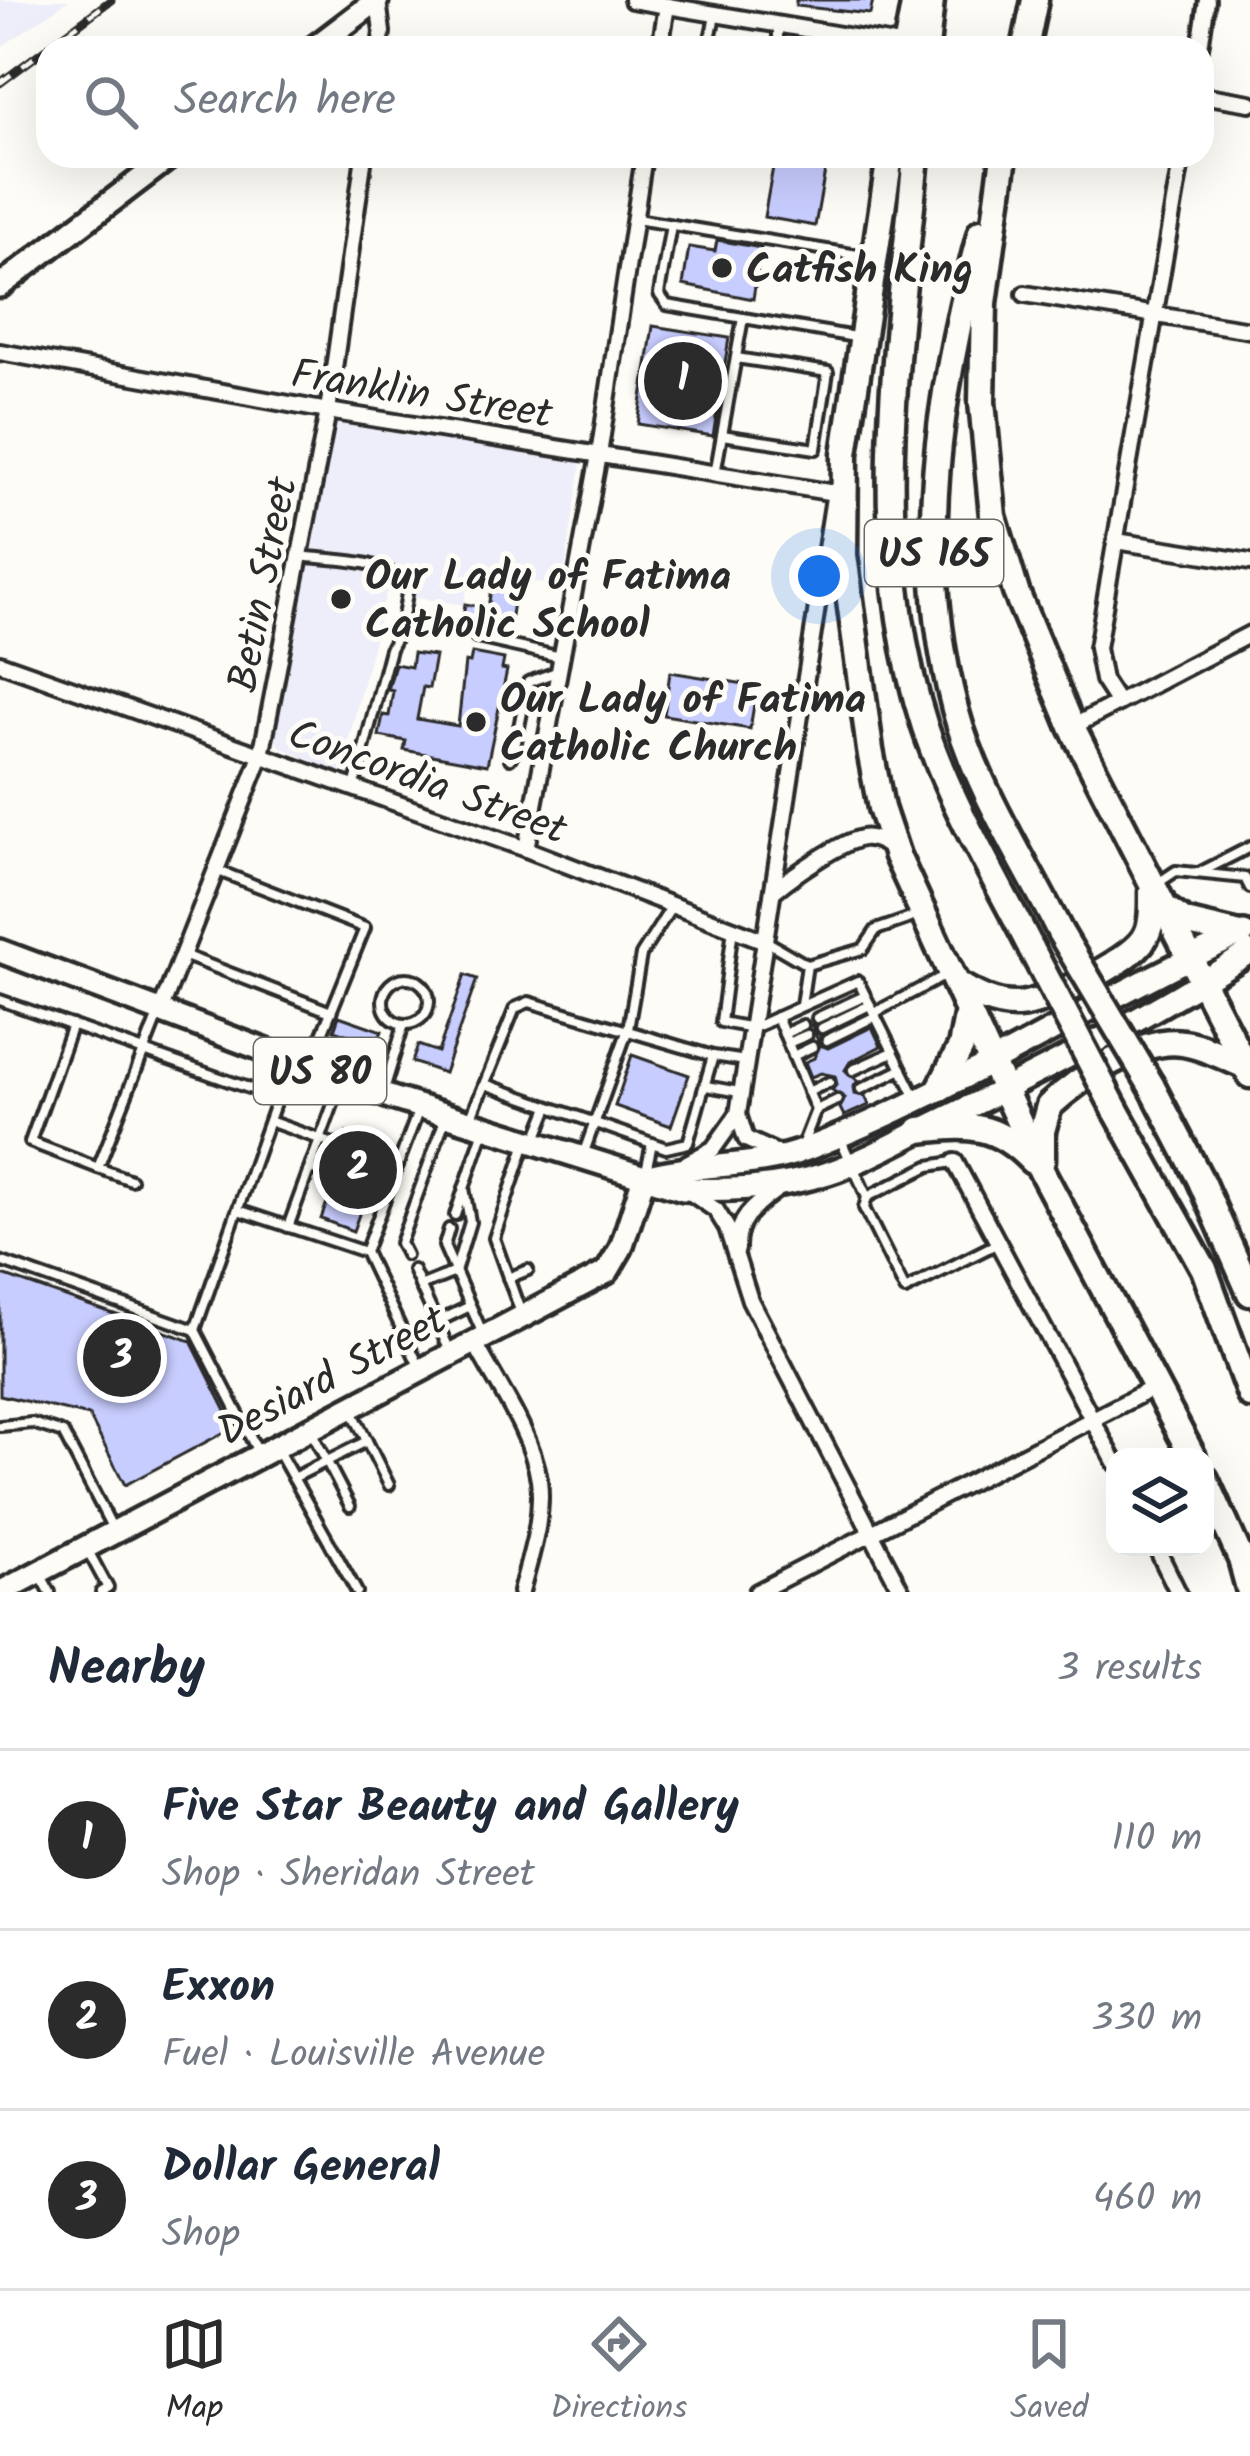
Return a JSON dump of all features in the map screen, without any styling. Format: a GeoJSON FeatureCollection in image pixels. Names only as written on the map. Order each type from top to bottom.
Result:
{"type":"FeatureCollection","features":[{"type":"Feature","properties":{"kind":"highway"},"geometry":{"type":"LineString","coordinates":[[913,36],[915,0]]}},
{"type":"Feature","properties":{"kind":"highway"},"geometry":{"type":"LineString","coordinates":[[917,36],[931,0]]}},
{"type":"Feature","properties":{"kind":"highway"},"geometry":{"type":"LineString","coordinates":[[1028,36],[1035,0]]}},
{"type":"Feature","properties":{"kind":"highway"},"geometry":{"type":"LineString","coordinates":[[888,168],[846,442],[844,555],[881,808],[897,856],[1042,1172],[1188,1448]]}},
{"type":"Feature","properties":{"kind":"highway","name":"US 165"},"geometry":{"type":"LineString","coordinates":[[915,168],[888,479],[896,600],[908,668],[943,776],[1204,1270],[1250,1394]]}},
{"type":"Feature","properties":{"kind":"highway","name":"US 165"},"geometry":{"type":"LineString","coordinates":[[1000,168],[965,292],[938,437],[933,500],[935,579],[942,648],[956,712],[977,768],[1060,932],[1151,1085],[1200,1179],[1250,1293]]}},
{"type":"Feature","properties":{"kind":"highway"},"geometry":{"type":"LineString","coordinates":[[1001,168],[984,303],[982,402],[993,516],[1016,592],[1072,727],[1249,1072]]}},
{"type":"Feature","properties":{"kind":"highway"},"geometry":{"type":"LineString","coordinates":[[1156,896],[1185,922],[1247,939]]}},
{"type":"Feature","properties":{"kind":"highway"},"geometry":{"type":"LineString","coordinates":[[952,978],[979,998],[1020,1006],[1069,988],[1144,940],[1156,896]]}},
{"type":"Feature","properties":{"kind":"highway"},"geometry":{"type":"LineString","coordinates":[[928,1093],[961,1046],[968,1011]]}},
{"type":"Feature","properties":{"kind":"highway"},"geometry":{"type":"LineString","coordinates":[[1042,1172],[1042,1131],[1049,1106],[1110,1063],[1156,1044],[1182,1042],[1249,1072]]}},
{"type":"Feature","properties":{"kind":"highway"},"geometry":{"type":"LineString","coordinates":[[920,1130],[968,1124],[990,1131],[1017,1145],[1042,1172]]}},
{"type":"Feature","properties":{"kind":"highway"},"geometry":{"type":"LineString","coordinates":[[1214,1499],[1250,1592]]}},
{"type":"Feature","properties":{"kind":"main road"},"geometry":{"type":"LineString","coordinates":[[330,36],[377,0]]}},
{"type":"Feature","properties":{"kind":"main road"},"geometry":{"type":"LineString","coordinates":[[0,286],[156,168]]}},
{"type":"Feature","properties":{"kind":"main road","name":"US 80"},"geometry":{"type":"LineString","coordinates":[[677,1179],[796,1153],[839,1135],[994,1061],[1188,958],[1247,939]]}},
{"type":"Feature","properties":{"kind":"main road","name":"US 80"},"geometry":{"type":"LineString","coordinates":[[0,951],[477,1126],[644,1177],[744,1190],[828,1173],[1006,1089],[1202,982],[1247,939]]}},
{"type":"Feature","properties":{"kind":"main road","name":"Desiard Street"},"geometry":{"type":"LineString","coordinates":[[1,1592],[45,1582],[86,1547],[607,1272],[621,1248],[644,1177]]}},
{"type":"Feature","properties":{"kind":"street"},"geometry":{"type":"LineString","coordinates":[[377,0],[382,36]]}},
{"type":"Feature","properties":{"kind":"street"},"geometry":{"type":"LineString","coordinates":[[1202,36],[1208,0]]}},
{"type":"Feature","properties":{"kind":"street"},"geometry":{"type":"LineString","coordinates":[[640,1],[846,36]]}},
{"type":"Feature","properties":{"kind":"street"},"geometry":{"type":"LineString","coordinates":[[662,36],[667,7]]}},
{"type":"Feature","properties":{"kind":"street"},"geometry":{"type":"LineString","coordinates":[[1214,97],[1250,103]]}},
{"type":"Feature","properties":{"kind":"street","name":"Betin Street"},"geometry":{"type":"LineString","coordinates":[[161,1009],[261,756],[328,411],[362,168]]}},
{"type":"Feature","properties":{"kind":"street"},"geometry":{"type":"LineString","coordinates":[[526,849],[598,455],[642,168]]}},
{"type":"Feature","properties":{"kind":"street"},"geometry":{"type":"LineString","coordinates":[[1118,703],[1103,680],[1097,648],[1180,168]]}},
{"type":"Feature","properties":{"kind":"street"},"geometry":{"type":"LineString","coordinates":[[1025,294],[1250,330]]}},
{"type":"Feature","properties":{"kind":"street","name":"Franklin Street"},"geometry":{"type":"LineString","coordinates":[[0,352],[835,493]]}},
{"type":"Feature","properties":{"kind":"street"},"geometry":{"type":"LineString","coordinates":[[846,442],[738,1114],[713,1149],[677,1179],[716,1210],[727,1228],[750,1300],[902,1592]]}},
{"type":"Feature","properties":{"kind":"street"},"geometry":{"type":"LineString","coordinates":[[1116,541],[1250,562]]}},
{"type":"Feature","properties":{"kind":"street"},"geometry":{"type":"LineString","coordinates":[[1072,727],[1250,634]]}},
{"type":"Feature","properties":{"kind":"street","name":"Concordia Street"},"geometry":{"type":"LineString","coordinates":[[0,663],[526,849],[765,940]]}},
{"type":"Feature","properties":{"kind":"street"},"geometry":{"type":"LineString","coordinates":[[775,890],[797,872],[862,837],[881,808]]}},
{"type":"Feature","properties":{"kind":"street"},"geometry":{"type":"LineString","coordinates":[[862,837],[886,843],[897,856]]}},
{"type":"Feature","properties":{"kind":"street"},"geometry":{"type":"LineString","coordinates":[[738,1114],[752,1144],[796,1153]]}},
{"type":"Feature","properties":{"kind":"street"},"geometry":{"type":"LineString","coordinates":[[955,1162],[1108,1448]]}},
{"type":"Feature","properties":{"kind":"street"},"geometry":{"type":"LineString","coordinates":[[737,1266],[736,1234],[749,1210],[790,1180]]}},
{"type":"Feature","properties":{"kind":"street"},"geometry":{"type":"LineString","coordinates":[[480,1340],[531,1452],[538,1480],[536,1536],[520,1592]]}},
{"type":"Feature","properties":{"kind":"street"},"geometry":{"type":"LineString","coordinates":[[757,1592],[1155,1387]]}},
{"type":"Feature","properties":{"kind":"street"},"geometry":{"type":"LineString","coordinates":[[1160,1556],[1178,1592]]}},
{"type":"Feature","properties":{"kind":"lane"},"geometry":{"type":"LineString","coordinates":[[711,36],[716,14]]}},
{"type":"Feature","properties":{"kind":"lane"},"geometry":{"type":"LineString","coordinates":[[778,25],[778,36]]}},
{"type":"Feature","properties":{"kind":"lane"},"geometry":{"type":"LineString","coordinates":[[634,219],[874,258]]}},
{"type":"Feature","properties":{"kind":"lane"},"geometry":{"type":"LineString","coordinates":[[671,225],[659,294],[667,305],[862,338]]}},
{"type":"Feature","properties":{"kind":"lane"},"geometry":{"type":"LineString","coordinates":[[715,474],[743,318]]}},
{"type":"Feature","properties":{"kind":"lane"},"geometry":{"type":"LineString","coordinates":[[722,435],[816,449],[828,372],[736,358]]}},
{"type":"Feature","properties":{"kind":"lane"},"geometry":{"type":"LineString","coordinates":[[820,425],[846,442]]}},
{"type":"Feature","properties":{"kind":"lane"},"geometry":{"type":"LineString","coordinates":[[300,556],[383,568],[400,575],[408,588],[401,628],[390,650],[354,788]]}},
{"type":"Feature","properties":{"kind":"lane"},"geometry":{"type":"LineString","coordinates":[[469,629],[477,638],[561,664]]}},
{"type":"Feature","properties":{"kind":"lane"},"geometry":{"type":"LineString","coordinates":[[510,759],[528,682],[561,664]]}},
{"type":"Feature","properties":{"kind":"lane"},"geometry":{"type":"LineString","coordinates":[[1198,873],[1250,847]]}},
{"type":"Feature","properties":{"kind":"lane"},"geometry":{"type":"LineString","coordinates":[[195,1330],[277,1098],[331,1012],[365,928],[216,870]]}},
{"type":"Feature","properties":{"kind":"lane"},"geometry":{"type":"LineString","coordinates":[[1156,896],[1176,871],[1248,880]]}},
{"type":"Feature","properties":{"kind":"lane"},"geometry":{"type":"LineString","coordinates":[[582,1158],[628,1028],[641,955],[673,905]]}},
{"type":"Feature","properties":{"kind":"lane"},"geometry":{"type":"LineString","coordinates":[[765,940],[807,965],[863,949],[876,930],[923,914]]}},
{"type":"Feature","properties":{"kind":"lane"},"geometry":{"type":"LineString","coordinates":[[733,928],[721,1022],[753,1028],[858,981],[902,1069],[928,1093]]}},
{"type":"Feature","properties":{"kind":"lane"},"geometry":{"type":"LineString","coordinates":[[183,955],[331,1012]]}},
{"type":"Feature","properties":{"kind":"lane"},"geometry":{"type":"LineString","coordinates":[[801,1006],[807,965]]}},
{"type":"Feature","properties":{"kind":"lane"},"geometry":{"type":"LineString","coordinates":[[819,1023],[952,978]]}},
{"type":"Feature","properties":{"kind":"lane"},"geometry":{"type":"LineString","coordinates":[[409,979],[423,986],[429,1005],[418,1021],[404,1024],[390,1017],[384,1003],[388,988],[409,979]]}},
{"type":"Feature","properties":{"kind":"lane"},"geometry":{"type":"LineString","coordinates":[[0,1000],[277,1098]]}},
{"type":"Feature","properties":{"kind":"lane"},"geometry":{"type":"LineString","coordinates":[[454,1214],[464,1188],[484,1084],[515,1008],[529,1001],[713,1056],[747,1061]]}},
{"type":"Feature","properties":{"kind":"lane"},"geometry":{"type":"LineString","coordinates":[[827,1040],[872,1007]]}},
{"type":"Feature","properties":{"kind":"lane"},"geometry":{"type":"LineString","coordinates":[[98,1168],[161,1009]]}},
{"type":"Feature","properties":{"kind":"lane"},"geometry":{"type":"LineString","coordinates":[[777,1017],[816,1109]]}},
{"type":"Feature","properties":{"kind":"lane"},"geometry":{"type":"LineString","coordinates":[[382,1094],[404,1024]]}},
{"type":"Feature","properties":{"kind":"lane"},"geometry":{"type":"LineString","coordinates":[[72,1025],[30,1142],[131,1180]]}},
{"type":"Feature","properties":{"kind":"lane"},"geometry":{"type":"LineString","coordinates":[[786,1038],[805,1030]]}},
{"type":"Feature","properties":{"kind":"lane"},"geometry":{"type":"LineString","coordinates":[[794,1056],[812,1046]]}},
{"type":"Feature","properties":{"kind":"lane"},"geometry":{"type":"LineString","coordinates":[[853,1070],[893,1052]]}},
{"type":"Feature","properties":{"kind":"lane"},"geometry":{"type":"LineString","coordinates":[[484,1084],[666,1148],[688,1143],[713,1056]]}},
{"type":"Feature","properties":{"kind":"lane"},"geometry":{"type":"LineString","coordinates":[[861,1088],[902,1069]]}},
{"type":"Feature","properties":{"kind":"lane"},"geometry":{"type":"LineString","coordinates":[[288,1227],[342,1079]]}},
{"type":"Feature","properties":{"kind":"lane"},"geometry":{"type":"LineString","coordinates":[[808,1091],[829,1082]]}},
{"type":"Feature","properties":{"kind":"lane"},"geometry":{"type":"LineString","coordinates":[[706,1085],[742,1092]]}},
{"type":"Feature","properties":{"kind":"lane"},"geometry":{"type":"LineString","coordinates":[[796,1153],[816,1109],[837,1100]]}},
{"type":"Feature","properties":{"kind":"lane"},"geometry":{"type":"LineString","coordinates":[[419,1107],[365,1252],[421,1371]]}},
{"type":"Feature","properties":{"kind":"lane"},"geometry":{"type":"LineString","coordinates":[[522,1318],[494,1238],[549,1107]]}},
{"type":"Feature","properties":{"kind":"lane"},"geometry":{"type":"LineString","coordinates":[[406,1256],[400,1243],[446,1116]]}},
{"type":"Feature","properties":{"kind":"lane"},"geometry":{"type":"LineString","coordinates":[[268,1121],[339,1146]]}},
{"type":"Feature","properties":{"kind":"lane"},"geometry":{"type":"LineString","coordinates":[[839,1135],[867,1197],[864,1208],[905,1291],[998,1243]]}},
{"type":"Feature","properties":{"kind":"lane"},"geometry":{"type":"LineString","coordinates":[[644,1177],[652,1143]]}},
{"type":"Feature","properties":{"kind":"lane"},"geometry":{"type":"LineString","coordinates":[[383,1161],[398,1167]]}},
{"type":"Feature","properties":{"kind":"lane"},"geometry":{"type":"LineString","coordinates":[[867,1197],[929,1166],[955,1162]]}},
{"type":"Feature","properties":{"kind":"lane"},"geometry":{"type":"LineString","coordinates":[[311,1169],[329,1174]]}},
{"type":"Feature","properties":{"kind":"lane"},"geometry":{"type":"LineString","coordinates":[[455,1272],[470,1222],[464,1188]]}},
{"type":"Feature","properties":{"kind":"lane"},"geometry":{"type":"LineString","coordinates":[[372,1191],[386,1196]]}},
{"type":"Feature","properties":{"kind":"lane"},"geometry":{"type":"LineString","coordinates":[[238,1210],[365,1252]]}},
{"type":"Feature","properties":{"kind":"lane"},"geometry":{"type":"LineString","coordinates":[[449,1229],[444,1246],[480,1340]]}},
{"type":"Feature","properties":{"kind":"lane"},"geometry":{"type":"LineString","coordinates":[[0,1261],[195,1330],[268,1451],[293,1478],[357,1592]]}},
{"type":"Feature","properties":{"kind":"lane"},"geometry":{"type":"LineString","coordinates":[[413,1270],[452,1355]]}},
{"type":"Feature","properties":{"kind":"lane"},"geometry":{"type":"LineString","coordinates":[[508,1278],[528,1270]]}},
{"type":"Feature","properties":{"kind":"lane"},"geometry":{"type":"LineString","coordinates":[[420,1286],[455,1272]]}},
{"type":"Feature","properties":{"kind":"lane"},"geometry":{"type":"LineString","coordinates":[[437,1322],[470,1306]]}},
{"type":"Feature","properties":{"kind":"lane"},"geometry":{"type":"LineString","coordinates":[[351,1408],[389,1485]]}},
{"type":"Feature","properties":{"kind":"lane"},"geometry":{"type":"LineString","coordinates":[[0,1426],[32,1424],[63,1433],[115,1532]]}},
{"type":"Feature","properties":{"kind":"lane"},"geometry":{"type":"LineString","coordinates":[[310,1429],[350,1506]]}},
{"type":"Feature","properties":{"kind":"lane"},"geometry":{"type":"LineString","coordinates":[[293,1478],[367,1441]]}},
{"type":"Feature","properties":{"kind":"lane"},"geometry":{"type":"LineString","coordinates":[[86,1547],[108,1588],[101,1592]]}},
{"type":"Feature","properties":{"kind":"shaded area"},"geometry":{"type":"Polygon","coordinates":[[[0,0],[69,0],[0,48],[0,0]]]}},
{"type":"Feature","properties":{"kind":"shaded area","name":"Our Lady of Fatima Catholic School"},"geometry":{"type":"Polygon","coordinates":[[[343,418],[574,456],[581,466],[562,587],[470,572],[464,605],[386,593],[340,773],[282,748],[273,737],[328,428],[343,418]]]}},
{"type":"Feature","properties":{"kind":"building"},"geometry":{"type":"Polygon","coordinates":[[[796,0],[873,0],[870,14],[796,6],[796,0]]]}},
{"type":"Feature","properties":{"kind":"building"},"geometry":{"type":"Polygon","coordinates":[[[773,168],[826,168],[815,226],[764,217],[773,168]]]}},
{"type":"Feature","properties":{"kind":"building","name":"Catfish King"},"geometry":{"type":"Polygon","coordinates":[[[717,240],[761,248],[753,299],[683,285],[689,247],[715,251],[717,240]]]}},
{"type":"Feature","properties":{"kind":"building"},"geometry":{"type":"Polygon","coordinates":[[[653,326],[729,338],[713,436],[638,424],[653,326]]]}},
{"type":"Feature","properties":{"kind":"building"},"geometry":{"type":"Polygon","coordinates":[[[493,576],[516,580],[509,630],[462,623],[465,604],[488,608],[493,576]]]}},
{"type":"Feature","properties":{"kind":"building"},"geometry":{"type":"Polygon","coordinates":[[[413,653],[435,656],[417,719],[458,726],[465,662],[470,663],[472,653],[504,659],[502,669],[507,670],[487,765],[404,750],[406,741],[379,736],[383,715],[389,716],[393,691],[388,690],[395,664],[411,667],[413,653]]]}},
{"type":"Feature","properties":{"kind":"building"},"geometry":{"type":"Polygon","coordinates":[[[670,672],[757,686],[750,729],[664,715],[670,672]]]}},
{"type":"Feature","properties":{"kind":"building"},"geometry":{"type":"Polygon","coordinates":[[[465,975],[477,979],[444,1073],[412,1062],[418,1045],[438,1052],[465,975]]]}},
{"type":"Feature","properties":{"kind":"building"},"geometry":{"type":"Polygon","coordinates":[[[339,1016],[382,1031],[377,1045],[334,1030],[339,1016]]]}},
{"type":"Feature","properties":{"kind":"building"},"geometry":{"type":"Polygon","coordinates":[[[811,1023],[820,1045],[828,1048],[872,1027],[881,1046],[850,1062],[845,1070],[858,1081],[854,1094],[865,1096],[869,1105],[844,1116],[840,1108],[845,1098],[832,1090],[837,1084],[835,1076],[811,1077],[805,1062],[814,1058],[820,1046],[811,1023]]]}},
{"type":"Feature","properties":{"kind":"building"},"geometry":{"type":"Polygon","coordinates":[[[632,1055],[689,1075],[671,1126],[615,1106],[632,1055]]]}},
{"type":"Feature","properties":{"kind":"building"},"geometry":{"type":"Polygon","coordinates":[[[347,1133],[391,1149],[369,1209],[362,1206],[353,1231],[321,1219],[330,1194],[325,1192],[328,1182],[336,1177],[334,1167],[347,1148],[347,1133]]]}},
{"type":"Feature","properties":{"kind":"building"},"geometry":{"type":"Polygon","coordinates":[[[0,1274],[191,1341],[234,1427],[125,1485],[89,1416],[0,1395],[0,1274]]]}},
{"type":"Feature","properties":{"kind":"railway"},"geometry":{"type":"LineString","coordinates":[[63,36],[111,0]]}},
{"type":"Feature","properties":{"kind":"railway"},"geometry":{"type":"LineString","coordinates":[[0,83],[36,56]]}},
{"type":"Feature","properties":{"kind":"place","name":"Catfish King"},"geometry":{"type":"Point","coordinates":[722,268]}},
{"type":"Feature","properties":{"kind":"place","name":"Five Star Beauty and Gallery"},"geometry":{"type":"Point","coordinates":[683,381]}},
{"type":"Feature","properties":{"kind":"place","name":"Our Lady of Fatima Catholic School"},"geometry":{"type":"Point","coordinates":[341,599]}},
{"type":"Feature","properties":{"kind":"place","name":"Our Lady of Fatima Catholic Church"},"geometry":{"type":"Point","coordinates":[476,722]}},
{"type":"Feature","properties":{"kind":"place","name":"Exxon"},"geometry":{"type":"Point","coordinates":[358,1170]}},
{"type":"Feature","properties":{"kind":"place","name":"Dollar General"},"geometry":{"type":"Point","coordinates":[122,1358]}}]}
